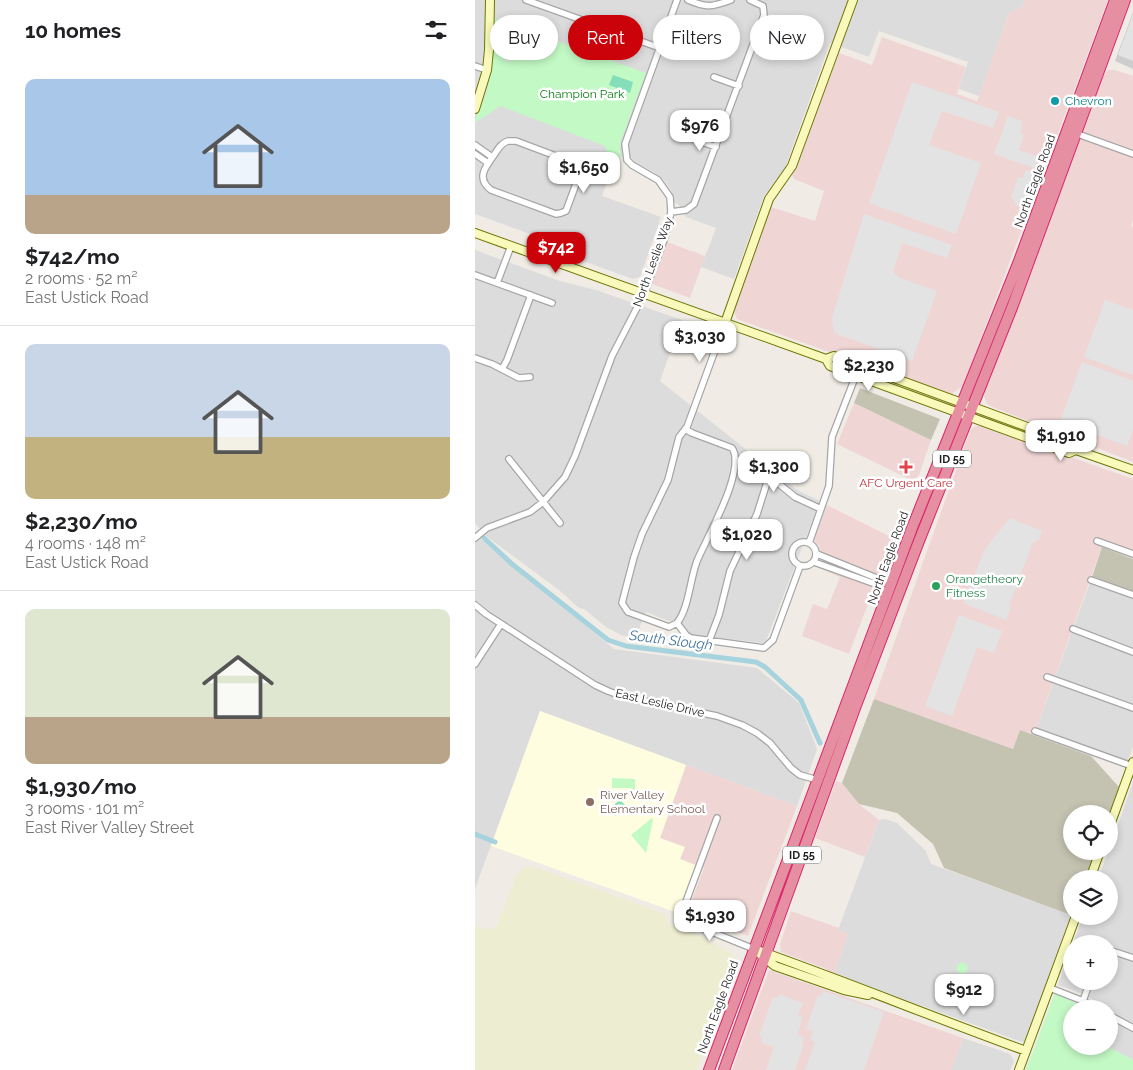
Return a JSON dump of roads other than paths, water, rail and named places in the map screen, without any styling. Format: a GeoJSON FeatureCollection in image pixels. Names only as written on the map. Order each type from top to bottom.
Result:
{"type":"FeatureCollection","features":[{"type":"Feature","properties":{"kind":"highway"},"geometry":{"type":"LineString","coordinates":[[1071,131],[1097,59],[1099,42],[1115,0]]}},
{"type":"Feature","properties":{"kind":"highway","name":"North Eagle Road"},"geometry":{"type":"LineString","coordinates":[[709,1070],[913,528],[1125,0]]}},
{"type":"Feature","properties":{"kind":"highway","name":"North Eagle Road"},"geometry":{"type":"LineString","coordinates":[[724,1070],[855,708],[1029,264],[1071,131]]}},
{"type":"Feature","properties":{"kind":"highway"},"geometry":{"type":"LineString","coordinates":[[883,635],[879,631],[890,600],[888,596]]}},
{"type":"Feature","properties":{"kind":"highway"},"geometry":{"type":"LineString","coordinates":[[855,708],[853,702],[874,646],[871,638]]}},
{"type":"Feature","properties":{"kind":"street"},"geometry":{"type":"LineString","coordinates":[[475,108],[487,70],[490,0]]}},
{"type":"Feature","properties":{"kind":"street"},"geometry":{"type":"LineString","coordinates":[[526,0],[653,45]]}},
{"type":"Feature","properties":{"kind":"street","name":"North Leslie Way"},"geometry":{"type":"LineString","coordinates":[[672,15],[677,0]]}},
{"type":"Feature","properties":{"kind":"street"},"geometry":{"type":"LineString","coordinates":[[687,0],[711,7],[731,0]]}},
{"type":"Feature","properties":{"kind":"street"},"geometry":{"type":"LineString","coordinates":[[671,212],[686,210],[693,206],[739,86],[764,14],[763,6],[750,0]]}},
{"type":"Feature","properties":{"kind":"street"},"geometry":{"type":"LineString","coordinates":[[685,429],[692,434],[732,448],[735,459],[725,502],[697,561],[682,615],[677,623],[669,627],[628,612],[622,606],[634,557],[642,534],[668,480],[675,446],[685,429],[769,199],[792,166],[853,0]]}},
{"type":"Feature","properties":{"kind":"street","name":"North Leslie Way"},"geometry":{"type":"LineString","coordinates":[[475,538],[487,528],[530,512],[543,502],[565,478],[612,356],[644,294],[665,237],[671,212],[670,197],[662,183],[651,175],[632,166],[627,160],[625,144],[656,60]]}},
{"type":"Feature","properties":{"kind":"street"},"geometry":{"type":"LineString","coordinates":[[475,66],[487,70]]}},
{"type":"Feature","properties":{"kind":"street"},"geometry":{"type":"LineString","coordinates":[[715,77],[739,86]]}},
{"type":"Feature","properties":{"kind":"street"},"geometry":{"type":"LineString","coordinates":[[1071,131],[1133,154]]}},
{"type":"Feature","properties":{"kind":"street"},"geometry":{"type":"LineString","coordinates":[[691,138],[716,147]]}},
{"type":"Feature","properties":{"kind":"street"},"geometry":{"type":"LineString","coordinates":[[508,141],[515,141],[574,162],[580,167],[580,175],[567,208],[563,213],[556,214],[491,190],[484,184],[482,173],[492,157],[500,145],[508,141]]}},
{"type":"Feature","properties":{"kind":"street"},"geometry":{"type":"LineString","coordinates":[[475,145],[492,157]]}},
{"type":"Feature","properties":{"kind":"street"},"geometry":{"type":"LineString","coordinates":[[475,154],[488,163]]}},
{"type":"Feature","properties":{"kind":"street"},"geometry":{"type":"LineString","coordinates":[[475,233],[825,359],[830,366],[961,408]]}},
{"type":"Feature","properties":{"kind":"street"},"geometry":{"type":"LineString","coordinates":[[497,283],[511,246]]}},
{"type":"Feature","properties":{"kind":"street"},"geometry":{"type":"LineString","coordinates":[[475,275],[552,303]]}},
{"type":"Feature","properties":{"kind":"street"},"geometry":{"type":"LineString","coordinates":[[502,369],[531,295]]}},
{"type":"Feature","properties":{"kind":"street"},"geometry":{"type":"LineString","coordinates":[[825,359],[833,356],[1069,452],[1076,450],[1133,470]]}},
{"type":"Feature","properties":{"kind":"street"},"geometry":{"type":"LineString","coordinates":[[475,358],[519,378],[530,377]]}},
{"type":"Feature","properties":{"kind":"street"},"geometry":{"type":"LineString","coordinates":[[809,543],[829,486],[832,437],[856,375]]}},
{"type":"Feature","properties":{"kind":"street"},"geometry":{"type":"LineString","coordinates":[[509,459],[560,523]]}},
{"type":"Feature","properties":{"kind":"street"},"geometry":{"type":"LineString","coordinates":[[735,459],[757,466],[795,497],[821,509]]}},
{"type":"Feature","properties":{"kind":"street"},"geometry":{"type":"LineString","coordinates":[[709,641],[719,615],[730,571],[757,514],[769,476]]}},
{"type":"Feature","properties":{"kind":"street"},"geometry":{"type":"LineString","coordinates":[[817,554],[885,580],[890,578],[905,537],[913,528]]}},
{"type":"Feature","properties":{"kind":"street"},"geometry":{"type":"LineString","coordinates":[[1097,540],[1133,554]]}},
{"type":"Feature","properties":{"kind":"street"},"geometry":{"type":"LineString","coordinates":[[799,543],[809,543],[817,554],[814,562],[808,566],[800,566],[793,558],[793,549],[799,543]]}},
{"type":"Feature","properties":{"kind":"street"},"geometry":{"type":"LineString","coordinates":[[814,562],[878,585],[888,596]]}},
{"type":"Feature","properties":{"kind":"street"},"geometry":{"type":"LineString","coordinates":[[677,623],[686,635],[691,638],[764,648],[773,640],[800,566]]}},
{"type":"Feature","properties":{"kind":"street"},"geometry":{"type":"LineString","coordinates":[[1091,580],[1133,595]]}},
{"type":"Feature","properties":{"kind":"street","name":"East Leslie Drive"},"geometry":{"type":"LineString","coordinates":[[475,605],[501,624],[608,691],[717,716],[742,725],[770,743],[799,775],[818,780]]}},
{"type":"Feature","properties":{"kind":"street"},"geometry":{"type":"LineString","coordinates":[[475,664],[501,624]]}},
{"type":"Feature","properties":{"kind":"street"},"geometry":{"type":"LineString","coordinates":[[1073,629],[1133,652]]}},
{"type":"Feature","properties":{"kind":"street"},"geometry":{"type":"LineString","coordinates":[[1047,676],[1133,708]]}},
{"type":"Feature","properties":{"kind":"street"},"geometry":{"type":"LineString","coordinates":[[1035,731],[1132,764],[1117,805]]}},
{"type":"Feature","properties":{"kind":"street"},"geometry":{"type":"LineString","coordinates":[[717,818],[681,915],[687,922],[754,949],[766,956],[845,981],[1026,1051]]}},
{"type":"Feature","properties":{"kind":"street"},"geometry":{"type":"LineString","coordinates":[[1019,1070],[1073,925]]}},
{"type":"Feature","properties":{"kind":"street"},"geometry":{"type":"LineString","coordinates":[[1118,953],[1133,958]]}},
{"type":"Feature","properties":{"kind":"street"},"geometry":{"type":"LineString","coordinates":[[1050,988],[1080,1000]]}},
{"type":"Feature","properties":{"kind":"street"},"geometry":{"type":"LineString","coordinates":[[1118,1020],[1133,1028]]}},
{"type":"Feature","properties":{"kind":"waterway","name":"South Slough"},"geometry":{"type":"LineString","coordinates":[[484,538],[512,564],[608,640],[626,646],[756,662],[765,667],[801,700],[820,743]]}},
{"type":"Feature","properties":{"kind":"waterway"},"geometry":{"type":"LineString","coordinates":[[475,834],[495,842]]}},
{"type":"Feature","properties":{"kind":"place","name":"Chevron"},"geometry":{"type":"Point","coordinates":[1055,101]}},
{"type":"Feature","properties":{"kind":"place","name":"AFC Urgent Care"},"geometry":{"type":"Point","coordinates":[906,467]}},
{"type":"Feature","properties":{"kind":"place","name":"Orangetheory Fitness"},"geometry":{"type":"Point","coordinates":[936,586]}},
{"type":"Feature","properties":{"kind":"place","name":"River Valley Elementary School"},"geometry":{"type":"Point","coordinates":[590,802]}},
{"type":"Feature","properties":{"kind":"park label","name":"Champion Park"},"geometry":{"type":"Point","coordinates":[582,94]}}]}
